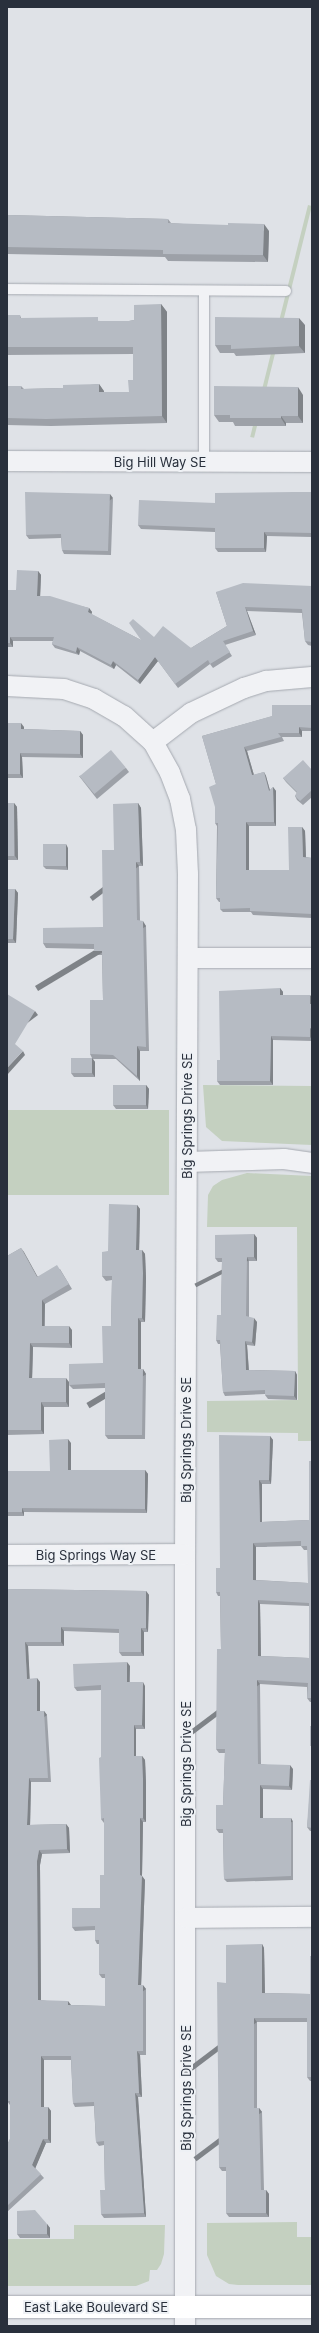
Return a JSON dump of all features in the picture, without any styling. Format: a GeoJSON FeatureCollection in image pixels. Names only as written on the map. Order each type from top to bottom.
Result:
{"type":"FeatureCollection","features":[{"type":"Feature","properties":{"kind":"main road","name":"East Lake Boulevard SE"},"geometry":{"type":"LineString","coordinates":[[7,2307],[185,2316],[312,2307]]}},
{"type":"Feature","properties":{"kind":"street","name":"Big Hill Way SE"},"geometry":{"type":"LineString","coordinates":[[7,461],[312,462]]}},
{"type":"Feature","properties":{"kind":"street"},"geometry":{"type":"LineString","coordinates":[[153,742],[191,714],[244,688],[266,681],[312,677]]}},
{"type":"Feature","properties":{"kind":"street","name":"Big Springs Drive SE"},"geometry":{"type":"LineString","coordinates":[[7,686],[64,689],[94,699],[124,716],[153,742],[170,773],[180,799],[186,830],[188,958],[185,1554],[185,2316]]}},
{"type":"Feature","properties":{"kind":"street"},"geometry":{"type":"LineString","coordinates":[[188,958],[312,958]]}},
{"type":"Feature","properties":{"kind":"street"},"geometry":{"type":"LineString","coordinates":[[187,1162],[284,1159],[312,1163]]}},
{"type":"Feature","properties":{"kind":"street","name":"Big Springs Way SE"},"geometry":{"type":"LineString","coordinates":[[7,1555],[185,1554]]}},
{"type":"Feature","properties":{"kind":"street"},"geometry":{"type":"LineString","coordinates":[[186,1918],[312,1917]]}},
{"type":"Feature","properties":{"kind":"lane"},"geometry":{"type":"LineString","coordinates":[[7,289],[286,291]]}},
{"type":"Feature","properties":{"kind":"lane"},"geometry":{"type":"LineString","coordinates":[[204,291],[204,462]]}},
{"type":"Feature","properties":{"kind":"green space"},"geometry":{"type":"Polygon","coordinates":[[[308,205],[312,206],[254,438],[250,437],[308,205]]]}},
{"type":"Feature","properties":{"kind":"green space"},"geometry":{"type":"Polygon","coordinates":[[[203,1085],[312,1086],[312,1145],[222,1141],[206,1127],[203,1085]]]}},
{"type":"Feature","properties":{"kind":"green space"},"geometry":{"type":"Polygon","coordinates":[[[7,1110],[169,1110],[169,1195],[7,1195],[7,1110]]]}},
{"type":"Feature","properties":{"kind":"green space"},"geometry":{"type":"Polygon","coordinates":[[[247,1173],[312,1176],[312,1441],[298,1441],[298,1433],[207,1432],[207,1401],[298,1400],[297,1227],[207,1227],[208,1195],[213,1186],[222,1180],[247,1173]]]}},
{"type":"Feature","properties":{"kind":"green space"},"geometry":{"type":"Polygon","coordinates":[[[297,2222],[297,2237],[312,2237],[312,2285],[238,2285],[229,2284],[216,2276],[207,2255],[207,2223],[297,2222]]]}},
{"type":"Feature","properties":{"kind":"green space"},"geometry":{"type":"Polygon","coordinates":[[[74,2225],[165,2225],[164,2254],[161,2264],[157,2270],[150,2270],[149,2281],[136,2286],[7,2286],[7,2239],[74,2239],[74,2225]]]}},
{"type":"Feature","properties":{"kind":"building"},"geometry":{"type":"Polygon","coordinates":[[[7,215],[168,219],[168,223],[228,225],[228,223],[264,224],[263,255],[163,254],[163,250],[7,247],[7,215]]]}},
{"type":"Feature","properties":{"kind":"building"},"geometry":{"type":"Polygon","coordinates":[[[161,304],[162,416],[46,419],[7,418],[7,386],[21,386],[21,389],[63,388],[63,385],[99,384],[99,392],[129,392],[128,380],[133,380],[133,347],[7,347],[7,315],[20,315],[20,318],[98,317],[98,321],[129,321],[134,320],[134,305],[161,304]]]}},
{"type":"Feature","properties":{"kind":"building"},"geometry":{"type":"Polygon","coordinates":[[[215,317],[299,318],[299,346],[231,349],[231,345],[215,345],[215,317]]]}},
{"type":"Feature","properties":{"kind":"building"},"geometry":{"type":"Polygon","coordinates":[[[214,386],[298,387],[298,416],[281,416],[281,418],[230,418],[230,415],[214,415],[214,386]]]}},
{"type":"Feature","properties":{"kind":"building"},"geometry":{"type":"Polygon","coordinates":[[[25,492],[110,494],[108,551],[62,550],[61,534],[26,535],[25,492]]]}},
{"type":"Feature","properties":{"kind":"building"},"geometry":{"type":"Polygon","coordinates":[[[312,492],[312,533],[264,532],[264,548],[215,548],[215,528],[138,525],[139,500],[215,503],[215,493],[312,492]]]}},
{"type":"Feature","properties":{"kind":"building"},"geometry":{"type":"Polygon","coordinates":[[[17,570],[38,571],[37,596],[50,596],[89,608],[88,612],[141,640],[129,623],[133,619],[154,637],[163,626],[191,648],[227,626],[216,592],[243,583],[312,586],[312,642],[305,641],[302,609],[245,607],[253,631],[223,641],[230,652],[210,664],[208,660],[175,684],[155,657],[138,680],[113,661],[111,665],[77,647],[76,652],[52,644],[54,637],[10,637],[10,643],[7,643],[7,590],[16,590],[17,570]]]}},
{"type":"Feature","properties":{"kind":"building"},"geometry":{"type":"Polygon","coordinates":[[[272,705],[312,705],[312,728],[299,727],[299,733],[278,733],[281,737],[244,747],[252,775],[264,772],[269,791],[273,787],[274,822],[246,822],[246,870],[289,870],[288,827],[302,827],[303,857],[312,858],[312,914],[250,911],[250,908],[220,909],[220,898],[216,898],[218,823],[215,823],[215,807],[209,787],[216,784],[202,736],[272,716],[272,705]]]}},
{"type":"Feature","properties":{"kind":"building"},"geometry":{"type":"Polygon","coordinates":[[[7,723],[21,723],[21,729],[80,731],[80,754],[20,753],[20,774],[7,774],[7,723]]]}},
{"type":"Feature","properties":{"kind":"building"},"geometry":{"type":"Polygon","coordinates":[[[111,750],[126,768],[94,794],[80,776],[111,750]]]}},
{"type":"Feature","properties":{"kind":"building"},"geometry":{"type":"Polygon","coordinates":[[[303,760],[312,770],[312,790],[300,801],[295,796],[297,792],[283,778],[303,760]]]}},
{"type":"Feature","properties":{"kind":"building"},"geometry":{"type":"Polygon","coordinates":[[[7,803],[14,803],[14,856],[7,856],[7,803]]]}},
{"type":"Feature","properties":{"kind":"building"},"geometry":{"type":"Polygon","coordinates":[[[138,803],[140,862],[136,862],[137,920],[143,921],[146,1047],[137,1046],[137,1076],[113,1055],[90,1054],[90,1000],[103,1000],[102,951],[94,951],[94,944],[43,943],[43,928],[103,927],[102,850],[114,850],[113,804],[138,803]]]}},
{"type":"Feature","properties":{"kind":"building"},"geometry":{"type":"Polygon","coordinates":[[[43,844],[66,844],[66,866],[43,866],[43,844]]]}},
{"type":"Feature","properties":{"kind":"building"},"geometry":{"type":"Polygon","coordinates":[[[7,889],[15,889],[13,939],[7,939],[7,889]]]}},
{"type":"Feature","properties":{"kind":"building"},"geometry":{"type":"Polygon","coordinates":[[[280,988],[280,995],[310,995],[310,1004],[312,1004],[312,1028],[310,1028],[310,1037],[271,1036],[270,1081],[217,1081],[217,1060],[220,1060],[219,991],[280,988]]]}},
{"type":"Feature","properties":{"kind":"building"},"geometry":{"type":"Polygon","coordinates":[[[7,994],[35,1011],[15,1044],[23,1051],[7,1068],[7,994]]]}},
{"type":"Feature","properties":{"kind":"building"},"geometry":{"type":"Polygon","coordinates":[[[71,1058],[92,1058],[92,1073],[71,1073],[71,1058]]]}},
{"type":"Feature","properties":{"kind":"building"},"geometry":{"type":"Polygon","coordinates":[[[113,1085],[146,1085],[146,1105],[113,1105],[113,1085]]]}},
{"type":"Feature","properties":{"kind":"building"},"geometry":{"type":"Polygon","coordinates":[[[109,1204],[137,1205],[136,1250],[142,1250],[143,1273],[142,1318],[138,1318],[138,1369],[143,1369],[142,1435],[105,1435],[105,1383],[69,1385],[69,1364],[103,1363],[102,1326],[111,1326],[112,1276],[102,1276],[102,1252],[108,1251],[109,1204]]]}},
{"type":"Feature","properties":{"kind":"building"},"geometry":{"type":"Polygon","coordinates":[[[254,1234],[254,1257],[247,1257],[246,1316],[254,1318],[252,1342],[245,1341],[246,1370],[295,1371],[294,1396],[265,1395],[265,1390],[223,1392],[220,1340],[216,1340],[217,1315],[221,1315],[222,1258],[215,1258],[215,1235],[254,1234]]]}},
{"type":"Feature","properties":{"kind":"building"},"geometry":{"type":"Polygon","coordinates":[[[21,1248],[37,1277],[57,1265],[69,1284],[42,1300],[42,1326],[69,1326],[69,1343],[30,1343],[29,1378],[66,1378],[66,1402],[41,1402],[41,1430],[7,1430],[7,1256],[21,1248]]]}},
{"type":"Feature","properties":{"kind":"building"},"geometry":{"type":"Polygon","coordinates":[[[219,1435],[270,1436],[269,1480],[259,1480],[260,1522],[309,1520],[309,1461],[312,1461],[312,1698],[307,1698],[308,1683],[257,1680],[258,1764],[290,1765],[289,1786],[260,1785],[260,1818],[291,1818],[291,1876],[224,1879],[223,1829],[216,1829],[216,1805],[223,1805],[225,1749],[216,1749],[217,1649],[221,1649],[220,1592],[216,1592],[216,1568],[220,1568],[219,1435]],[[301,1541],[253,1543],[253,1580],[308,1583],[307,1546],[301,1546],[301,1541]],[[258,1600],[258,1656],[309,1658],[309,1603],[258,1600]]]}},
{"type":"Feature","properties":{"kind":"building"},"geometry":{"type":"Polygon","coordinates":[[[68,1439],[68,1470],[145,1470],[145,1509],[22,1508],[22,1512],[7,1512],[7,1471],[50,1471],[49,1440],[68,1439]]]}},
{"type":"Feature","properties":{"kind":"building"},"geometry":{"type":"Polygon","coordinates":[[[7,1589],[146,1591],[146,1628],[141,1628],[141,1652],[119,1652],[119,1629],[61,1627],[61,1642],[25,1642],[27,1679],[37,1678],[37,1711],[44,1711],[48,1778],[29,1778],[27,1825],[66,1824],[67,1849],[39,1850],[37,1861],[38,2000],[68,2001],[68,2005],[105,2006],[105,1974],[99,1974],[99,1940],[95,1940],[95,1926],[72,1927],[72,1908],[100,1908],[100,1875],[104,1875],[104,1818],[101,1819],[99,1758],[101,1757],[101,1685],[74,1687],[73,1664],[127,1662],[127,1682],[143,1682],[142,1725],[134,1725],[134,1756],[142,1756],[143,1779],[143,1818],[140,1818],[140,1875],[142,1876],[138,1985],[143,1985],[143,2051],[137,2051],[139,2093],[135,2093],[144,2213],[101,2214],[100,2190],[105,2190],[104,2141],[96,2142],[94,2102],[73,2103],[71,2056],[41,2056],[41,2107],[48,2107],[48,2139],[43,2139],[32,2165],[41,2174],[7,2206],[7,2145],[10,2139],[10,2101],[7,2101],[7,1589]]]}},
{"type":"Feature","properties":{"kind":"building"},"geometry":{"type":"Polygon","coordinates":[[[310,1726],[312,1726],[312,1746],[310,1746],[310,1726]]]}},
{"type":"Feature","properties":{"kind":"building"},"geometry":{"type":"Polygon","coordinates":[[[310,1780],[312,1780],[312,1828],[307,1827],[310,1780]]]}},
{"type":"Feature","properties":{"kind":"building"},"geometry":{"type":"Polygon","coordinates":[[[262,1944],[262,1993],[310,1994],[310,1956],[312,1956],[312,2077],[307,2077],[307,2018],[254,2018],[254,2108],[259,2108],[261,2190],[266,2190],[266,2213],[226,2213],[226,2167],[219,2167],[217,1982],[226,1983],[226,1945],[262,1944]]]}},
{"type":"Feature","properties":{"kind":"building"},"geometry":{"type":"Polygon","coordinates":[[[35,2210],[47,2224],[47,2234],[17,2234],[17,2211],[35,2210]]]}}]}
